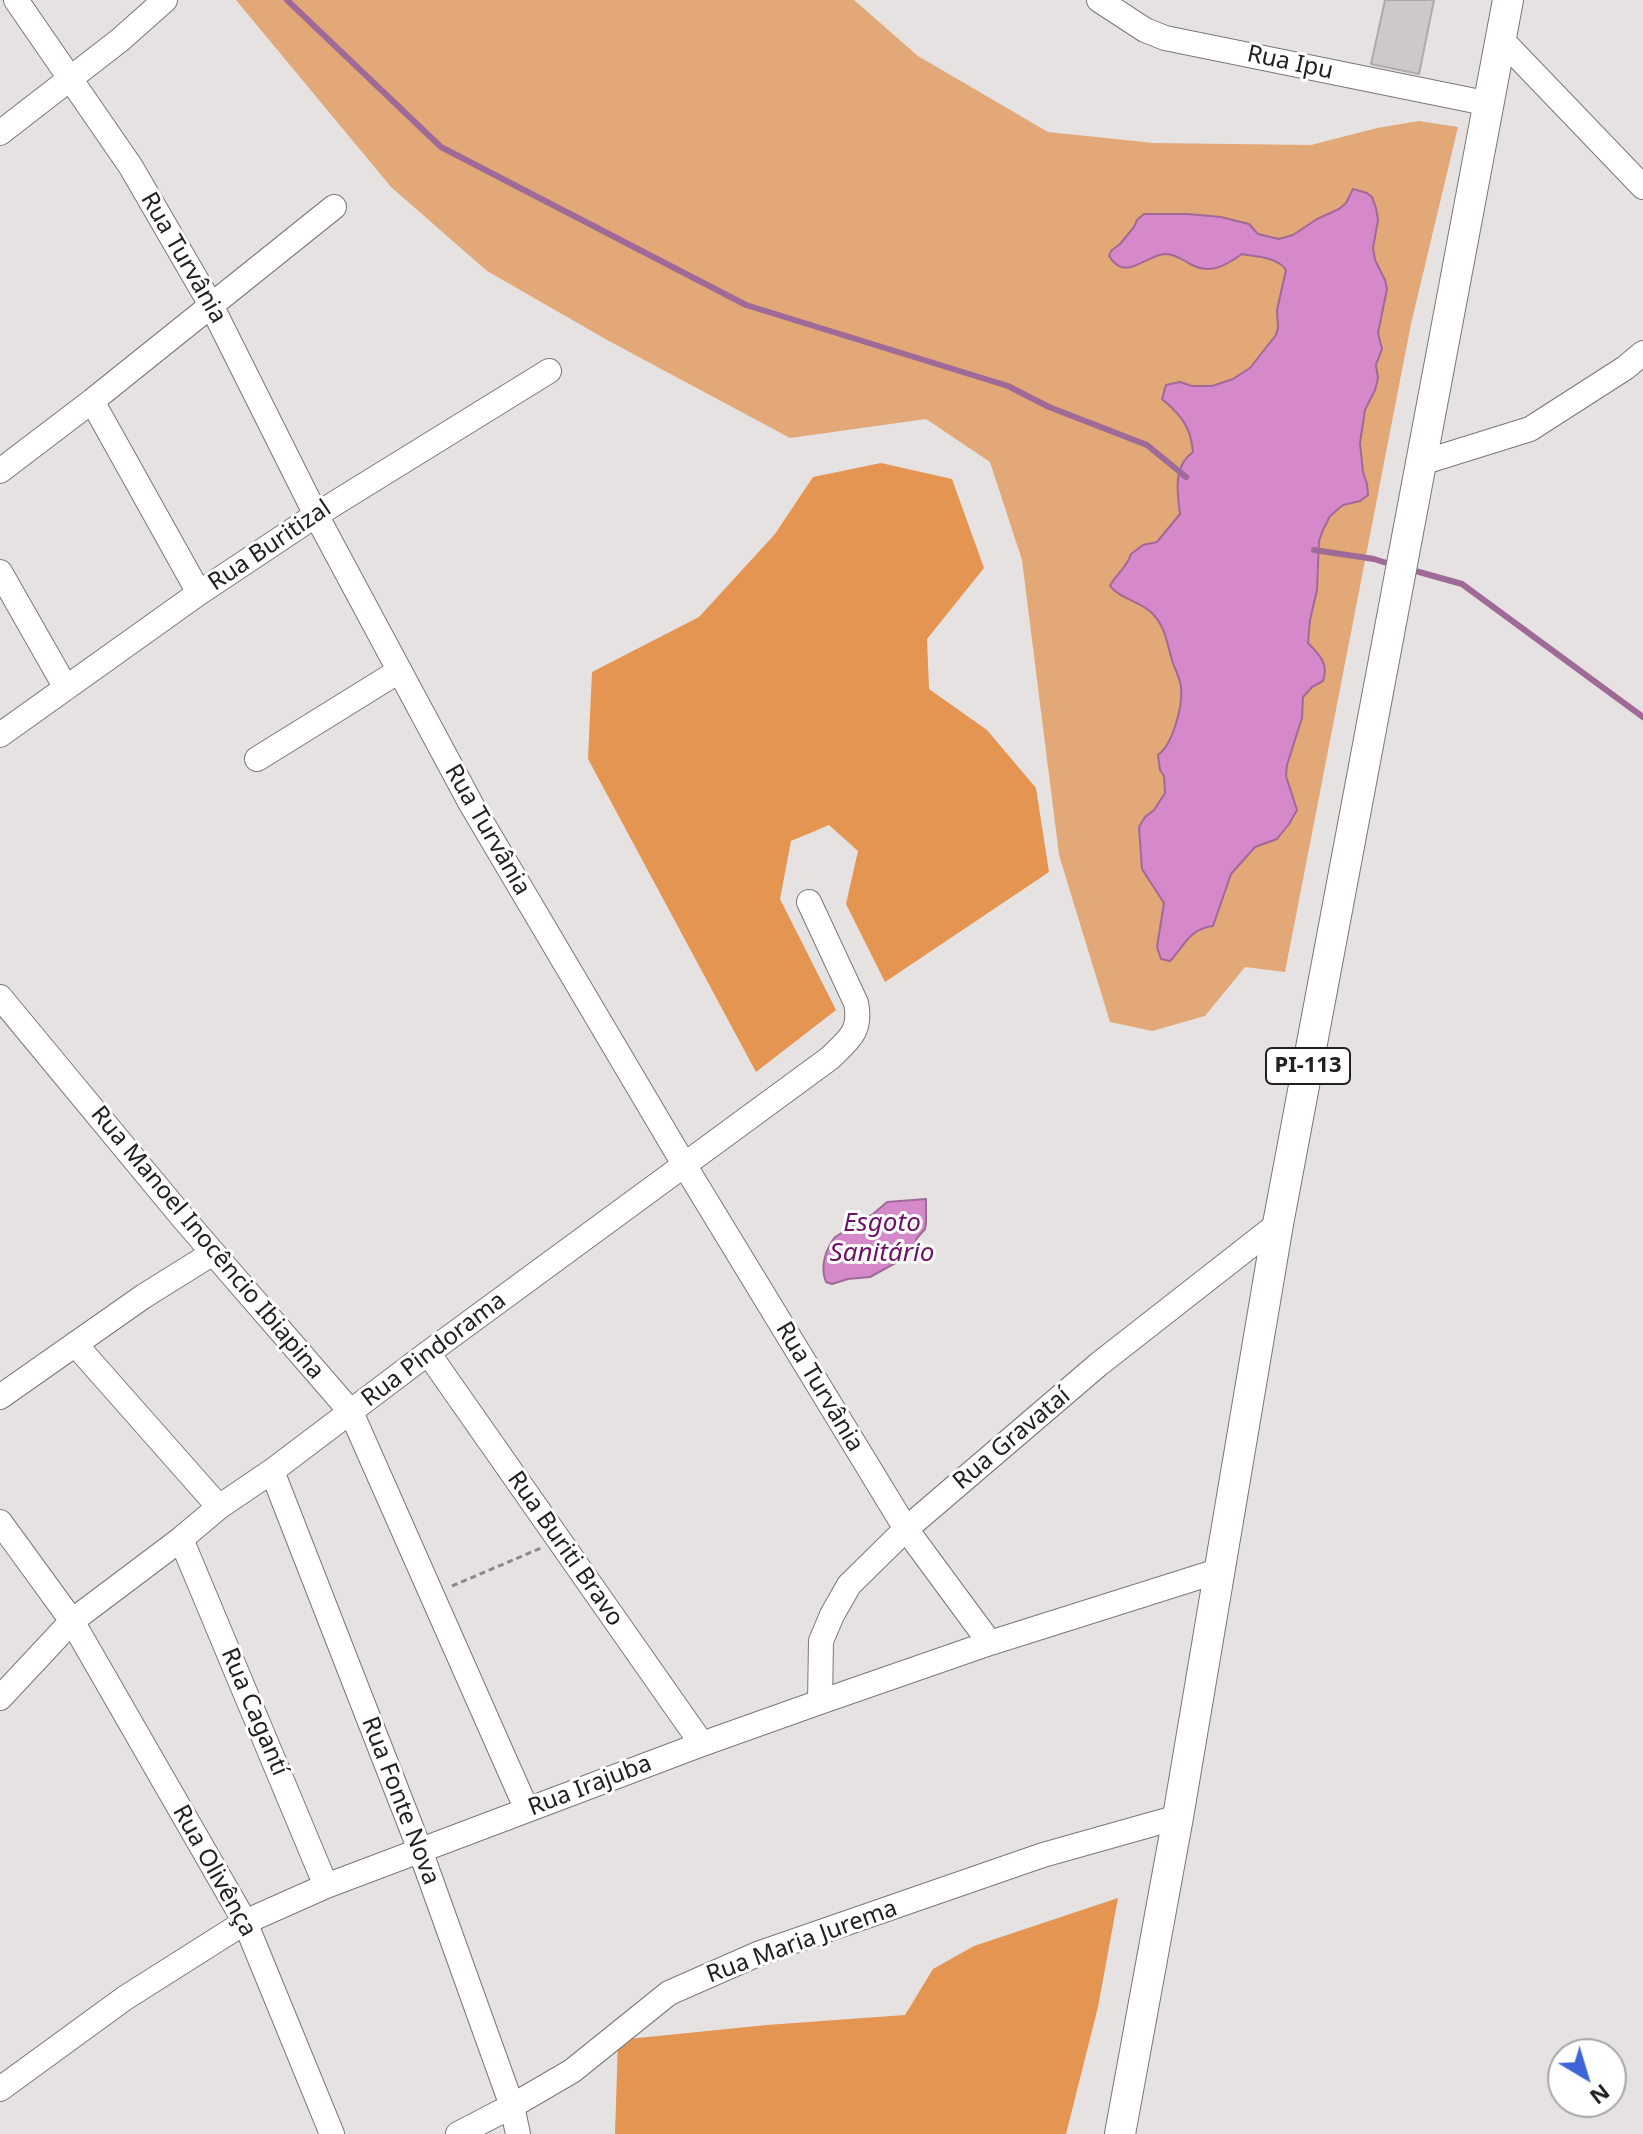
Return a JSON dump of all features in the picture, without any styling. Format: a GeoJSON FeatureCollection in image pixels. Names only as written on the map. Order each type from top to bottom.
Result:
{"type":"FeatureCollection","features":[{"type":"Feature","properties":{"kind":"main road","name":"PI-113"},"geometry":{"type":"LineString","coordinates":[[1120,2134],[1221,1570],[1278,1224],[1508,0]]}},
{"type":"Feature","properties":{"kind":"street","name":"Rua Turvânia"},"geometry":{"type":"LineString","coordinates":[[16,0],[131,167],[211,305],[316,515],[471,804],[685,1166],[906,1529],[990,1643]]}},
{"type":"Feature","properties":{"kind":"street"},"geometry":{"type":"LineString","coordinates":[[0,133],[120,40],[165,0]]}},
{"type":"Feature","properties":{"kind":"street","name":"Rua Ipu"},"geometry":{"type":"LineString","coordinates":[[1099,0],[1145,30],[1165,38],[1490,104]]}},
{"type":"Feature","properties":{"kind":"street"},"geometry":{"type":"LineString","coordinates":[[1500,38],[1643,187]]}},
{"type":"Feature","properties":{"kind":"street"},"geometry":{"type":"LineString","coordinates":[[0,471],[334,207]]}},
{"type":"Feature","properties":{"kind":"street"},"geometry":{"type":"LineString","coordinates":[[1421,463],[1530,429],[1625,368],[1643,353]]}},
{"type":"Feature","properties":{"kind":"street","name":"Rua Buritizal"},"geometry":{"type":"LineString","coordinates":[[0,735],[199,593],[316,515],[549,371]]}},
{"type":"Feature","properties":{"kind":"street"},"geometry":{"type":"LineString","coordinates":[[92,401],[199,593]]}},
{"type":"Feature","properties":{"kind":"street"},"geometry":{"type":"LineString","coordinates":[[0,572],[66,688]]}},
{"type":"Feature","properties":{"kind":"street"},"geometry":{"type":"LineString","coordinates":[[257,759],[399,671]]}},
{"type":"Feature","properties":{"kind":"street","name":"Rua Pindorama"},"geometry":{"type":"LineString","coordinates":[[0,1698],[72,1621],[219,1507],[685,1166],[850,1039],[858,1026],[856,1003],[809,902]]}},
{"type":"Feature","properties":{"kind":"street","name":"Rua Manoel Inocêncio Ibiapina"},"geometry":{"type":"LineString","coordinates":[[0,997],[213,1253],[351,1412],[527,1810]]}},
{"type":"Feature","properties":{"kind":"street","name":"Rua Gravataí"},"geometry":{"type":"LineString","coordinates":[[820,1702],[821,1641],[849,1585],[906,1529],[1099,1364],[1278,1224]]}},
{"type":"Feature","properties":{"kind":"street"},"geometry":{"type":"LineString","coordinates":[[0,1397],[144,1296],[213,1253]]}},
{"type":"Feature","properties":{"kind":"street"},"geometry":{"type":"LineString","coordinates":[[75,1344],[219,1507]]}},
{"type":"Feature","properties":{"kind":"street","name":"Rua Buriti Bravo"},"geometry":{"type":"LineString","coordinates":[[428,1353],[702,1744]]}},
{"type":"Feature","properties":{"kind":"street","name":"Rua Fonte Nova"},"geometry":{"type":"LineString","coordinates":[[272,1471],[420,1850],[512,2106],[518,2134]]}},
{"type":"Feature","properties":{"kind":"street","name":"Rua Olivênça"},"geometry":{"type":"LineString","coordinates":[[0,1522],[72,1621],[245,1922],[332,2134]]}},
{"type":"Feature","properties":{"kind":"street","name":"Rua Cagantí"},"geometry":{"type":"LineString","coordinates":[[181,1539],[326,1886]]}},
{"type":"Feature","properties":{"kind":"street","name":"Rua Irajuba"},"geometry":{"type":"LineString","coordinates":[[0,2089],[125,1998],[245,1922],[326,1886],[820,1702],[990,1643],[1221,1570]]}},
{"type":"Feature","properties":{"kind":"street","name":"Rua Maria Jurema"},"geometry":{"type":"LineString","coordinates":[[458,2134],[572,2071],[669,1993],[747,1959],[1043,1855],[1178,1817]]}},
{"type":"Feature","properties":{"kind":"path"},"geometry":{"type":"LineString","coordinates":[[431,1595],[559,1540]]}},
{"type":"Feature","properties":{"kind":"shaded area"},"geometry":{"type":"Polygon","coordinates":[[[236,0],[854,0],[918,56],[1048,132],[1154,143],[1311,145],[1419,121],[1458,127],[1411,324],[1285,972],[1245,967],[1205,1016],[1152,1031],[1110,1022],[1059,855],[1022,560],[990,462],[926,419],[790,438],[609,341],[487,271],[391,187],[236,0]]]}},
{"type":"Feature","properties":{"kind":"shaded area"},"geometry":{"type":"Polygon","coordinates":[[[881,463],[952,479],[984,568],[927,639],[929,689],[987,730],[1036,788],[1049,872],[885,982],[846,904],[858,851],[829,825],[791,841],[780,899],[836,1010],[756,1072],[588,759],[592,672],[699,617],[775,534],[813,477],[881,463]]]}},
{"type":"Feature","properties":{"kind":"shaded area"},"geometry":{"type":"Polygon","coordinates":[[[1118,1898],[1098,2007],[1066,2134],[615,2134],[618,2040],[905,2015],[933,1969],[974,1946],[1118,1898]]]}},
{"type":"Feature","properties":{"kind":"water"},"geometry":{"type":"Polygon","coordinates":[[[1353,189],[1372,197],[1376,208],[1378,220],[1373,248],[1387,289],[1378,333],[1382,349],[1376,365],[1378,378],[1365,410],[1360,443],[1368,495],[1360,501],[1343,505],[1330,516],[1319,541],[1317,590],[1308,643],[1322,660],[1325,675],[1323,681],[1303,697],[1302,718],[1287,765],[1286,776],[1297,810],[1277,839],[1255,847],[1231,874],[1213,926],[1193,934],[1170,961],[1161,959],[1157,947],[1164,903],[1142,869],[1139,827],[1165,793],[1158,755],[1176,724],[1181,687],[1166,636],[1157,618],[1110,586],[1131,554],[1143,545],[1157,542],[1180,514],[1179,472],[1193,452],[1184,422],[1162,399],[1166,385],[1180,382],[1192,386],[1212,386],[1233,379],[1250,368],[1276,335],[1277,310],[1286,270],[1272,260],[1242,254],[1211,269],[1197,267],[1166,254],[1136,266],[1122,267],[1109,256],[1144,214],[1221,217],[1249,224],[1258,234],[1279,239],[1293,235],[1339,209],[1353,189]]]}},
{"type":"Feature","properties":{"kind":"water","name":"Esgoto Sanitário"},"geometry":{"type":"Polygon","coordinates":[[[926,1199],[925,1229],[913,1249],[899,1261],[870,1277],[832,1284],[826,1282],[824,1259],[835,1237],[887,1202],[926,1199]]]}},
{"type":"Feature","properties":{"kind":"building"},"geometry":{"type":"Polygon","coordinates":[[[1385,0],[1434,0],[1419,74],[1371,64],[1385,0]]]}},
{"type":"Feature","properties":{"kind":"waterway"},"geometry":{"type":"LineString","coordinates":[[287,0],[441,147],[746,305],[1008,386],[1049,407],[1147,445],[1186,477]]}},
{"type":"Feature","properties":{"kind":"waterway"},"geometry":{"type":"LineString","coordinates":[[1314,550],[1393,565]]}},
{"type":"Feature","properties":{"kind":"waterway"},"geometry":{"type":"LineString","coordinates":[[1412,570],[1462,584],[1643,717]]}}]}
